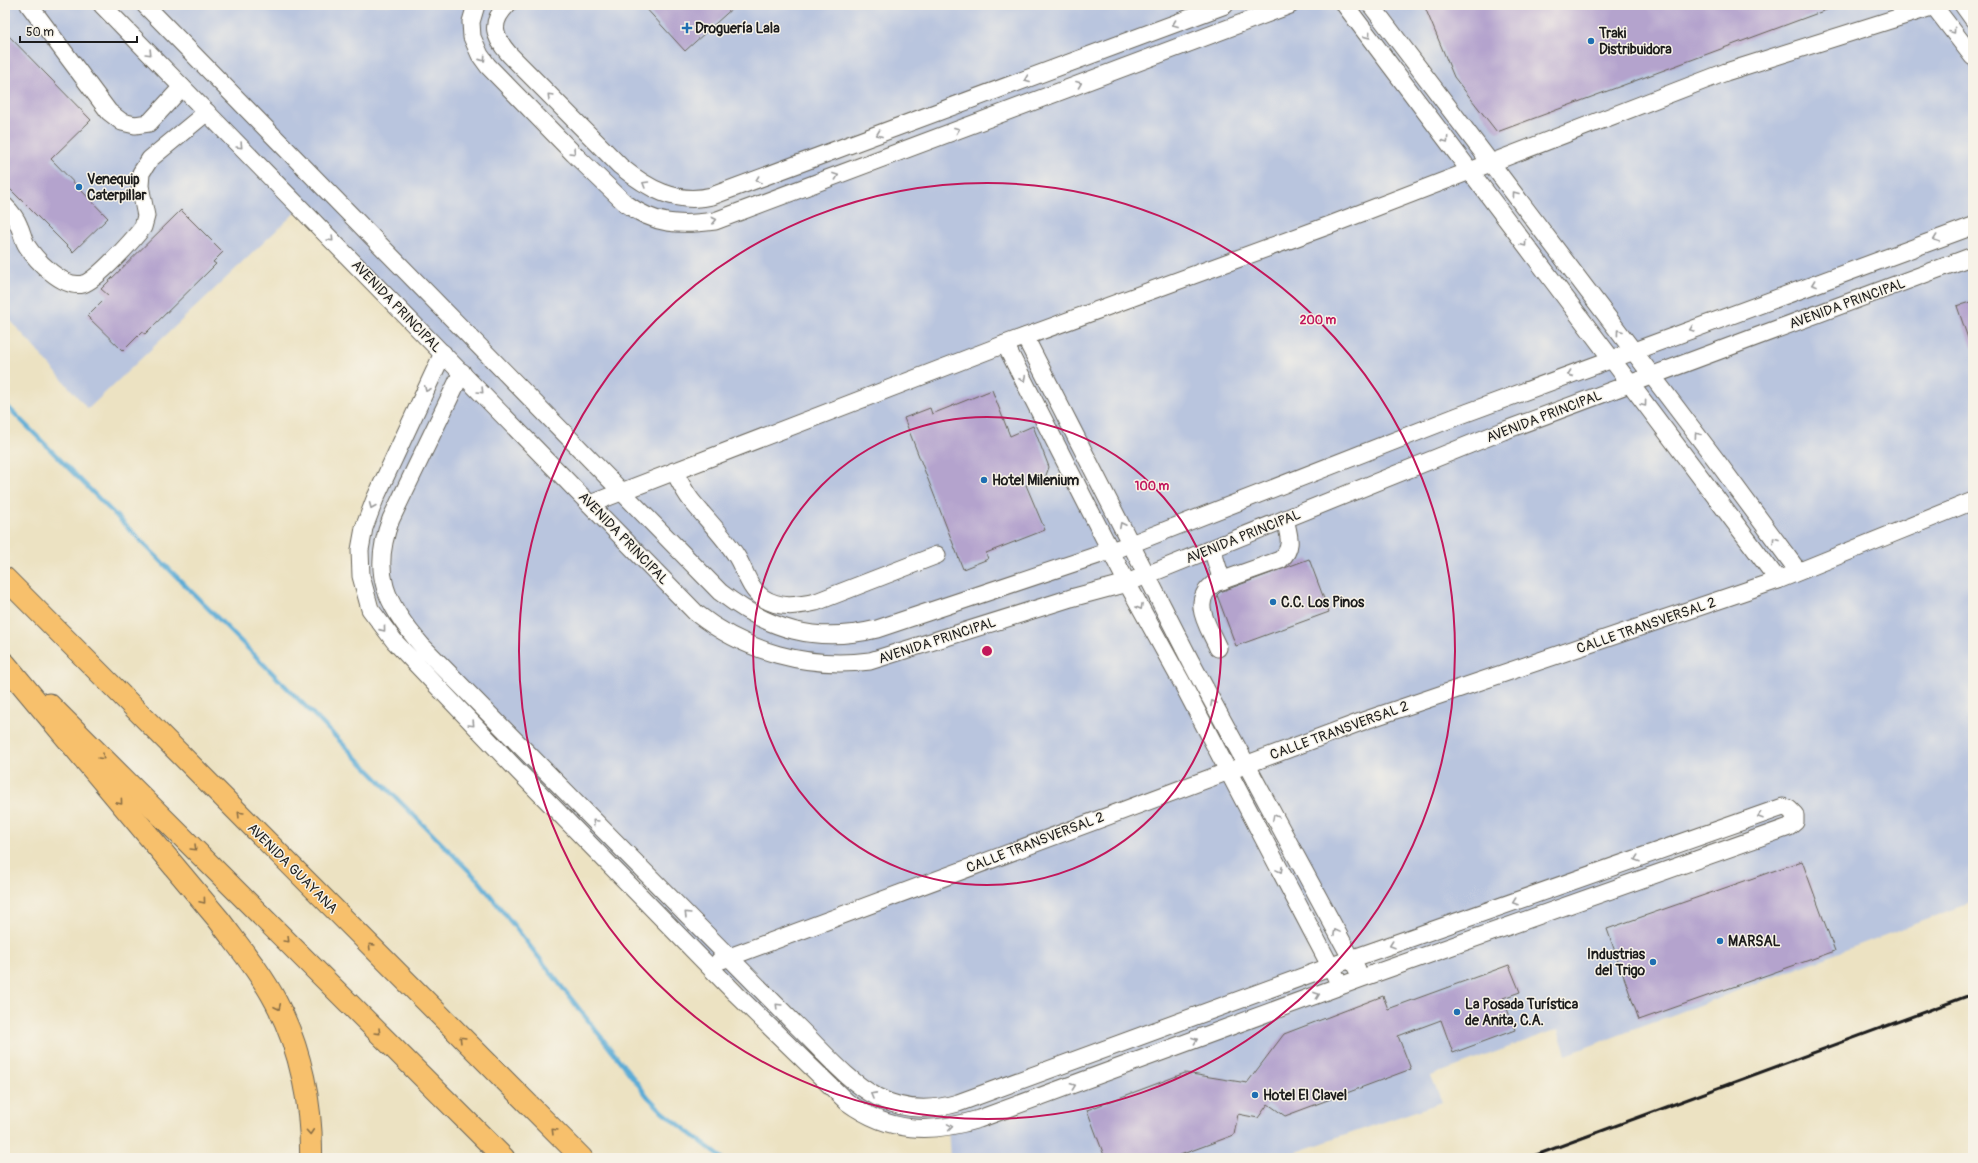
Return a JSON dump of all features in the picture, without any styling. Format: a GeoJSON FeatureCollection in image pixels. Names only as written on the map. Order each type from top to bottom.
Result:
{"type":"FeatureCollection","features":[{"type":"Feature","properties":{"kind":"highway"},"geometry":{"type":"LineString","coordinates":[[5,664],[219,920],[250,961],[276,1002],[291,1036],[303,1077],[308,1112],[311,1158]]}},
{"type":"Feature","properties":{"kind":"main road","name":"AVENIDA GUAYANA"},"geometry":{"type":"LineString","coordinates":[[5,578],[582,1158]]}},
{"type":"Feature","properties":{"kind":"main road"},"geometry":{"type":"LineString","coordinates":[[5,660],[504,1158]]}},
{"type":"Feature","properties":{"kind":"street"},"geometry":{"type":"LineString","coordinates":[[29,5],[109,112],[122,122],[135,125],[149,123],[182,87]]}},
{"type":"Feature","properties":{"kind":"street","name":"AVENIDA PRINCIPAL"},"geometry":{"type":"LineString","coordinates":[[102,5],[685,602],[708,622],[750,646],[766,652],[806,662],[848,664],[870,661],[1071,598],[1127,583],[1146,574],[1212,549],[1503,431],[1973,256]]}},
{"type":"Feature","properties":{"kind":"street","name":"AVENIDA PRINCIPAL"},"geometry":{"type":"LineString","coordinates":[[145,5],[707,580],[737,605],[784,628],[820,636],[845,636],[876,630],[1131,544],[1458,416],[1973,226]]}},
{"type":"Feature","properties":{"kind":"street"},"geometry":{"type":"LineString","coordinates":[[476,5],[472,22],[472,37],[475,45],[488,66],[612,191],[634,210],[644,215],[675,224],[715,221],[1290,5]]}},
{"type":"Feature","properties":{"kind":"street"},"geometry":{"type":"LineString","coordinates":[[507,5],[496,22],[495,30],[496,36],[509,54],[620,166],[655,190],[681,199],[701,199],[795,166],[1225,5]]}},
{"type":"Feature","properties":{"kind":"street"},"geometry":{"type":"LineString","coordinates":[[1345,5],[1778,580]]}},
{"type":"Feature","properties":{"kind":"street"},"geometry":{"type":"LineString","coordinates":[[1371,5],[1634,351],[1798,571]]}},
{"type":"Feature","properties":{"kind":"street"},"geometry":{"type":"LineString","coordinates":[[590,504],[1005,344],[1330,225],[1726,72],[1935,5],[1973,57]]}},
{"type":"Feature","properties":{"kind":"street"},"geometry":{"type":"LineString","coordinates":[[1962,5],[1973,19]]}},
{"type":"Feature","properties":{"kind":"street"},"geometry":{"type":"LineString","coordinates":[[5,206],[12,213],[19,226],[25,244],[36,258],[56,276],[70,284],[82,284],[94,278],[143,227],[146,216],[140,186],[141,173],[150,159],[207,112]]}},
{"type":"Feature","properties":{"kind":"street"},"geometry":{"type":"LineString","coordinates":[[899,127],[909,149]]}},
{"type":"Feature","properties":{"kind":"street"},"geometry":{"type":"LineString","coordinates":[[795,166],[802,188]]}},
{"type":"Feature","properties":{"kind":"street"},"geometry":{"type":"LineString","coordinates":[[1026,337],[1146,574],[1246,764],[1362,978]]}},
{"type":"Feature","properties":{"kind":"street"},"geometry":{"type":"LineString","coordinates":[[1005,344],[1110,551],[1228,770],[1341,986]]}},
{"type":"Feature","properties":{"kind":"street"},"geometry":{"type":"LineString","coordinates":[[443,353],[375,499],[364,528],[360,550],[361,576],[370,609],[383,629],[400,648],[708,965],[847,1102],[865,1114],[889,1124],[911,1129],[929,1129],[960,1125],[1053,1093],[1362,978],[1789,827],[1795,822],[1795,815],[1789,809],[1783,808],[1331,967],[958,1103],[930,1109],[898,1106],[882,1100],[866,1091],[729,957],[422,647],[402,622],[390,601],[386,590],[381,565],[381,554],[386,532],[462,372]]}},
{"type":"Feature","properties":{"kind":"street"},"geometry":{"type":"LineString","coordinates":[[1695,471],[1716,460]]}},
{"type":"Feature","properties":{"kind":"street"},"geometry":{"type":"LineString","coordinates":[[674,471],[690,499],[722,536],[738,558],[754,588],[763,597],[781,605],[796,607],[816,602],[937,555]]}},
{"type":"Feature","properties":{"kind":"street","name":"CALLE TRANSVERSAL 2"},"geometry":{"type":"LineString","coordinates":[[708,965],[1228,770],[1366,720],[1778,580],[1973,501]]}},
{"type":"Feature","properties":{"kind":"street"},"geometry":{"type":"LineString","coordinates":[[1218,648],[1201,608],[1202,598],[1207,589],[1222,581],[1280,560],[1290,548],[1290,539],[1285,519]]}},
{"type":"Feature","properties":{"kind":"street"},"geometry":{"type":"LineString","coordinates":[[1212,549],[1222,581]]}},
{"type":"Feature","properties":{"kind":"street"},"geometry":{"type":"LineString","coordinates":[[1213,1010],[1222,1030]]}},
{"type":"Feature","properties":{"kind":"street"},"geometry":{"type":"LineString","coordinates":[[1044,1072],[1053,1093]]}},
{"type":"Feature","properties":{"kind":"street"},"geometry":{"type":"LineString","coordinates":[[929,1129],[930,1109]]}},
{"type":"Feature","properties":{"kind":"shaded area"},"geometry":{"type":"Polygon","coordinates":[[[5,5],[1973,5],[1973,902],[1566,1055],[1558,1029],[1431,1076],[1442,1102],[1279,1158],[950,1158],[948,1128],[865,1114],[383,629],[360,550],[443,353],[300,208],[88,409],[5,314],[5,5]]]}},
{"type":"Feature","properties":{"kind":"building","name":"Droguería Lala"},"geometry":{"type":"Polygon","coordinates":[[[643,5],[736,5],[685,51],[643,5]]]}},
{"type":"Feature","properties":{"kind":"building","name":"Traki Distribuidora"},"geometry":{"type":"Polygon","coordinates":[[[1424,5],[1837,6],[1497,132],[1454,77],[1424,5]]]}},
{"type":"Feature","properties":{"kind":"building"},"geometry":{"type":"Polygon","coordinates":[[[5,32],[91,120],[51,159],[108,218],[73,252],[5,184],[5,32]]]}},
{"type":"Feature","properties":{"kind":"building"},"geometry":{"type":"Polygon","coordinates":[[[181,210],[223,252],[213,262],[216,264],[145,334],[142,332],[123,351],[87,316],[108,295],[101,289],[181,210]]]}},
{"type":"Feature","properties":{"kind":"building"},"geometry":{"type":"Polygon","coordinates":[[[1973,301],[1973,347],[1971,347],[1957,306],[1973,301]]]}},
{"type":"Feature","properties":{"kind":"building","name":"Hotel Milenium"},"geometry":{"type":"Polygon","coordinates":[[[992,390],[1010,436],[1033,426],[1049,467],[1045,478],[1026,485],[1045,530],[986,553],[988,559],[963,569],[904,418],[930,408],[932,414],[992,390]]]}},
{"type":"Feature","properties":{"kind":"building","name":"C.C. Los Pinos"},"geometry":{"type":"Polygon","coordinates":[[[1309,559],[1329,612],[1236,646],[1217,595],[1220,592],[1309,559]]]}},
{"type":"Feature","properties":{"kind":"building"},"geometry":{"type":"Polygon","coordinates":[[[1802,861],[1835,951],[1639,1020],[1607,929],[1802,861]]]}},
{"type":"Feature","properties":{"kind":"building"},"geometry":{"type":"Polygon","coordinates":[[[1509,965],[1520,992],[1503,998],[1515,1030],[1453,1053],[1441,1020],[1398,1036],[1411,1069],[1285,1116],[1268,1104],[1258,1118],[1238,1114],[1234,1135],[1172,1158],[1105,1158],[1087,1110],[1185,1073],[1247,1083],[1284,1034],[1383,996],[1388,1009],[1509,965]]]}},
{"type":"Feature","properties":{"kind":"waterway"},"geometry":{"type":"LineString","coordinates":[[5,404],[479,881],[648,1097],[663,1112],[722,1158]]}},
{"type":"Feature","properties":{"kind":"railway"},"geometry":{"type":"LineString","coordinates":[[1528,1158],[1973,994]]}},
{"type":"Feature","properties":{"kind":"place","name":"Droguería Lala"},"geometry":{"type":"Point","coordinates":[687,28]}},
{"type":"Feature","properties":{"kind":"place","name":"Traki Distribuidora"},"geometry":{"type":"Point","coordinates":[1591,41]}},
{"type":"Feature","properties":{"kind":"place","name":"Venequip Caterpillar"},"geometry":{"type":"Point","coordinates":[79,187]}},
{"type":"Feature","properties":{"kind":"place","name":"Hotel Milenium"},"geometry":{"type":"Point","coordinates":[984,480]}},
{"type":"Feature","properties":{"kind":"place","name":"C.C. Los Pinos"},"geometry":{"type":"Point","coordinates":[1273,602]}},
{"type":"Feature","properties":{"kind":"place","name":"MARSAL"},"geometry":{"type":"Point","coordinates":[1720,941]}},
{"type":"Feature","properties":{"kind":"place","name":"Industrias del Trigo"},"geometry":{"type":"Point","coordinates":[1653,962]}},
{"type":"Feature","properties":{"kind":"place","name":"La Posada Turística de Anita, C.A."},"geometry":{"type":"Point","coordinates":[1457,1012]}},
{"type":"Feature","properties":{"kind":"place","name":"Hotel El Clavel"},"geometry":{"type":"Point","coordinates":[1255,1095]}}]}
